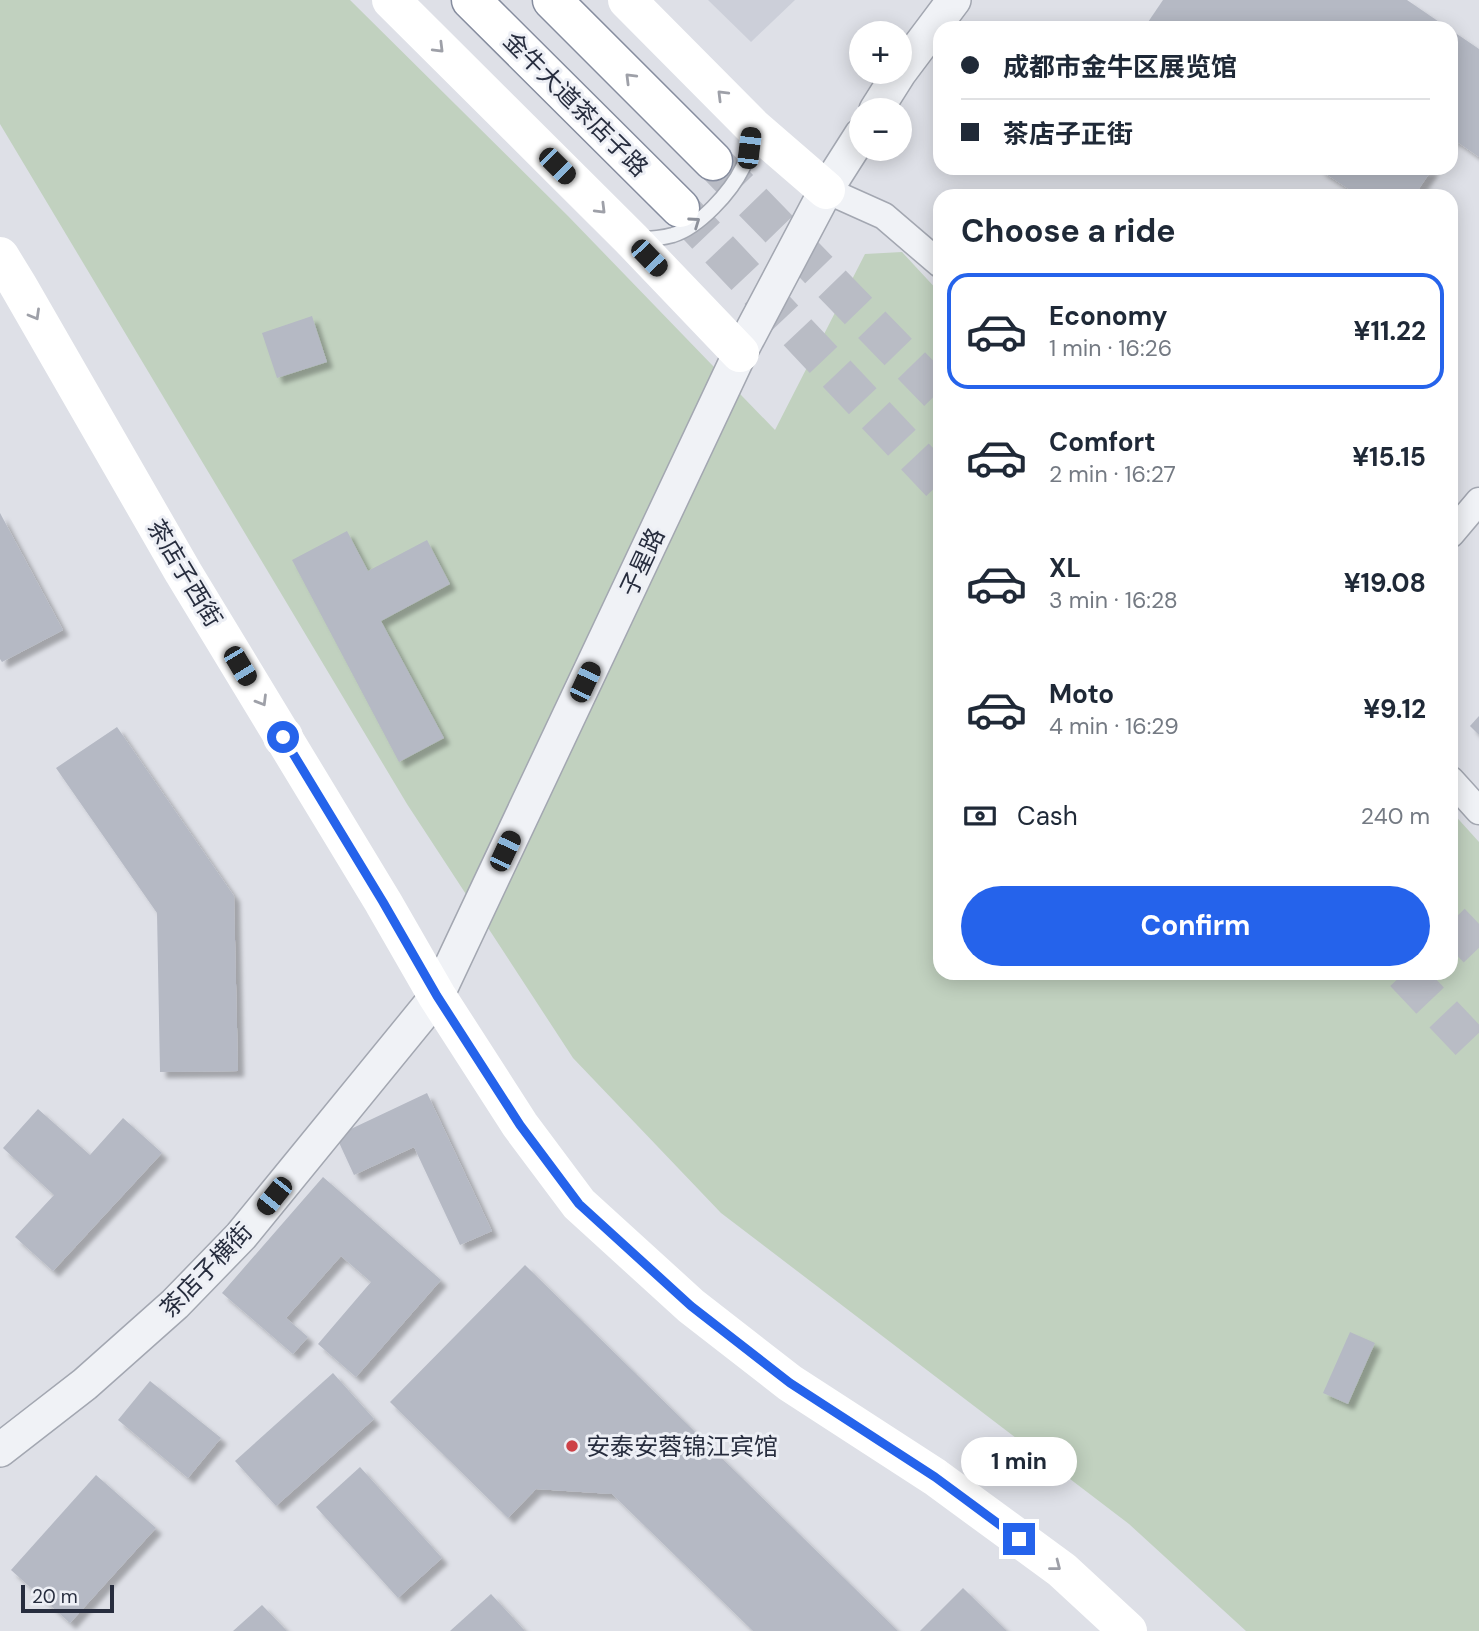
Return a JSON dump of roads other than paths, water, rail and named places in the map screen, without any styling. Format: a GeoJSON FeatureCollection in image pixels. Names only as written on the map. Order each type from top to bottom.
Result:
{"type":"FeatureCollection","features":[{"type":"Feature","properties":{"kind":"main road"},"geometry":{"type":"LineString","coordinates":[[391,0],[631,239],[740,353]]}},
{"type":"Feature","properties":{"kind":"main road","name":"金牛大道茶店子路"},"geometry":{"type":"LineString","coordinates":[[471,0],[680,208]]}},
{"type":"Feature","properties":{"kind":"main road"},"geometry":{"type":"LineString","coordinates":[[552,0],[713,161]]}},
{"type":"Feature","properties":{"kind":"main road"},"geometry":{"type":"LineString","coordinates":[[627,0],[752,126],[826,190]]}},
{"type":"Feature","properties":{"kind":"main road","name":"茶店子西街"},"geometry":{"type":"LineString","coordinates":[[0,256],[183,572],[437,996],[520,1125],[579,1204],[691,1306],[790,1383],[935,1477],[1062,1570],[1128,1631]]}},
{"type":"Feature","properties":{"kind":"street"},"geometry":{"type":"LineString","coordinates":[[938,21],[954,0]]}},
{"type":"Feature","properties":{"kind":"street"},"geometry":{"type":"LineString","coordinates":[[884,98],[933,28]]}},
{"type":"Feature","properties":{"kind":"street","name":"子星路"},"geometry":{"type":"LineString","coordinates":[[437,996],[740,353],[826,190],[849,154]]}},
{"type":"Feature","properties":{"kind":"street"},"geometry":{"type":"LineString","coordinates":[[826,190],[884,216],[933,258]]}},
{"type":"Feature","properties":{"kind":"street"},"geometry":{"type":"LineString","coordinates":[[1458,526],[1479,501]]}},
{"type":"Feature","properties":{"kind":"street"},"geometry":{"type":"LineString","coordinates":[[1458,788],[1479,811]]}},
{"type":"Feature","properties":{"kind":"street","name":"茶店子横街"},"geometry":{"type":"LineString","coordinates":[[0,1451],[95,1375],[175,1304],[241,1236],[437,996]]}},
{"type":"Feature","properties":{"kind":"lane"},"geometry":{"type":"LineString","coordinates":[[631,239],[675,235],[715,206],[731,188],[744,165],[752,126]]}},
{"type":"Feature","properties":{"kind":"tunnel"},"geometry":{"type":"LineString","coordinates":[[713,161],[933,388]]}},
{"type":"Feature","properties":{"kind":"tunnel"},"geometry":{"type":"LineString","coordinates":[[680,208],[933,476]]}},
{"type":"Feature","properties":{"kind":"tunnel"},"geometry":{"type":"LineString","coordinates":[[1458,929],[1479,951]]}},
{"type":"Feature","properties":{"kind":"tunnel"},"geometry":{"type":"LineString","coordinates":[[1411,980],[1479,1052]]}},
{"type":"Feature","properties":{"kind":"place","name":"安泰安蓉锦江宾馆"},"geometry":{"type":"Point","coordinates":[572,1446]}}]}
